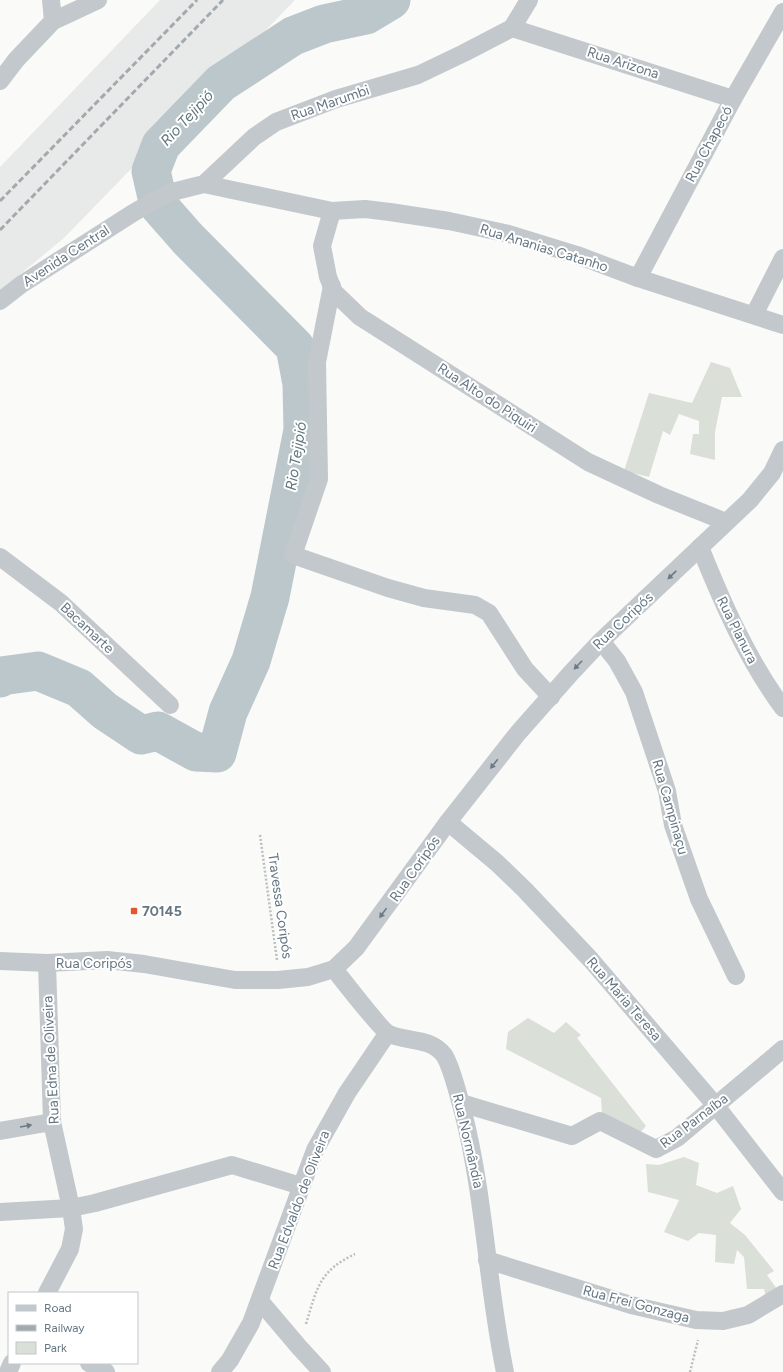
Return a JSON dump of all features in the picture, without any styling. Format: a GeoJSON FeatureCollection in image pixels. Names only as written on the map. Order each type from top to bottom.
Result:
{"type":"FeatureCollection","features":[{"type":"Feature","properties":{"kind":"street"},"geometry":{"type":"LineString","coordinates":[[51,0],[53,21]]}},
{"type":"Feature","properties":{"kind":"street"},"geometry":{"type":"LineString","coordinates":[[0,81],[16,60],[53,21],[98,0]]}},
{"type":"Feature","properties":{"kind":"street"},"geometry":{"type":"LineString","coordinates":[[512,28],[528,0]]}},
{"type":"Feature","properties":{"kind":"street","name":"Rua Chapecó"},"geometry":{"type":"LineString","coordinates":[[638,278],[733,99],[783,12]]}},
{"type":"Feature","properties":{"kind":"street","name":"Rua Arizona"},"geometry":{"type":"LineString","coordinates":[[512,28],[733,99]]}},
{"type":"Feature","properties":{"kind":"street","name":"Rua Marumbi"},"geometry":{"type":"LineString","coordinates":[[133,213],[168,193],[204,184],[254,137],[276,122],[336,99],[418,74],[464,53],[512,28]]}},
{"type":"Feature","properties":{"kind":"street","name":"Rua Ananias Catanho"},"geometry":{"type":"LineString","coordinates":[[204,184],[332,211],[365,209],[464,224],[509,234],[577,255],[638,278],[754,314],[783,325]]}},
{"type":"Feature","properties":{"kind":"street","name":"Rua Alto do Piquiri"},"geometry":{"type":"LineString","coordinates":[[332,211],[322,246],[328,277],[334,292],[346,306],[360,317],[588,462],[626,480],[726,522]]}},
{"type":"Feature","properties":{"kind":"street","name":"Avenida Central"},"geometry":{"type":"LineString","coordinates":[[0,301],[22,284],[133,213]]}},
{"type":"Feature","properties":{"kind":"street"},"geometry":{"type":"LineString","coordinates":[[754,314],[783,258]]}},
{"type":"Feature","properties":{"kind":"street"},"geometry":{"type":"LineString","coordinates":[[332,286],[317,362],[319,479],[293,555],[388,588],[424,598],[475,605],[489,614],[525,669],[551,697]]}},
{"type":"Feature","properties":{"kind":"street","name":"Rua Coripós"},"geometry":{"type":"LineString","coordinates":[[0,961],[47,963],[107,960],[144,964],[235,980],[278,980],[308,977],[334,969],[356,948],[374,925],[448,822],[518,733],[601,641],[750,500],[767,479],[783,450]]}},
{"type":"Feature","properties":{"kind":"street","name":"Rua Planura"},"geometry":{"type":"LineString","coordinates":[[700,547],[719,594],[742,642],[781,702]]}},
{"type":"Feature","properties":{"kind":"street","name":"Bacamarte"},"geometry":{"type":"LineString","coordinates":[[0,557],[61,603],[170,705]]}},
{"type":"Feature","properties":{"kind":"street","name":"Rua Campinaçu"},"geometry":{"type":"LineString","coordinates":[[601,641],[617,661],[634,692],[667,791],[673,825],[699,899],[736,976]]}},
{"type":"Feature","properties":{"kind":"street","name":"Rua Maria Teresa"},"geometry":{"type":"LineString","coordinates":[[448,822],[497,863],[591,960],[716,1106],[783,1192]]}},
{"type":"Feature","properties":{"kind":"street","name":"Rua Edna de Oliveira"},"geometry":{"type":"LineString","coordinates":[[47,963],[52,1122],[71,1208],[74,1229],[70,1249],[48,1292]]}},
{"type":"Feature","properties":{"kind":"street"},"geometry":{"type":"LineString","coordinates":[[334,969],[387,1034]]}},
{"type":"Feature","properties":{"kind":"street","name":"Rua Normândia"},"geometry":{"type":"LineString","coordinates":[[387,1034],[429,1043],[438,1050],[444,1056],[461,1103],[480,1198],[494,1324],[504,1372]]}},
{"type":"Feature","properties":{"kind":"street","name":"Rua Edvaldo de Oliveira"},"geometry":{"type":"LineString","coordinates":[[220,1372],[239,1347],[251,1323],[315,1150],[332,1116],[387,1034]]}},
{"type":"Feature","properties":{"kind":"street","name":"Rua Parnaíba"},"geometry":{"type":"LineString","coordinates":[[461,1103],[572,1136],[600,1121],[656,1149],[677,1138],[783,1049]]}},
{"type":"Feature","properties":{"kind":"street"},"geometry":{"type":"LineString","coordinates":[[0,1131],[52,1122]]}},
{"type":"Feature","properties":{"kind":"street"},"geometry":{"type":"LineString","coordinates":[[0,1212],[71,1208],[95,1203],[232,1165],[301,1186]]}},
{"type":"Feature","properties":{"kind":"street","name":"Rua Frei Gonzaga"},"geometry":{"type":"LineString","coordinates":[[487,1260],[631,1305],[703,1321],[723,1321],[748,1315],[783,1294]]}},
{"type":"Feature","properties":{"kind":"street"},"geometry":{"type":"LineString","coordinates":[[260,1301],[322,1372]]}},
{"type":"Feature","properties":{"kind":"street"},"geometry":{"type":"LineString","coordinates":[[91,1364],[106,1372]]}},
{"type":"Feature","properties":{"kind":"path","name":"Travessa Coripós"},"geometry":{"type":"LineString","coordinates":[[260,835],[272,920],[278,980]]}},
{"type":"Feature","properties":{"kind":"path"},"geometry":{"type":"LineString","coordinates":[[299,1347],[318,1285],[338,1262],[355,1254]]}},
{"type":"Feature","properties":{"kind":"path"},"geometry":{"type":"LineString","coordinates":[[690,1372],[703,1321]]}},
{"type":"Feature","properties":{"kind":"shaded area"},"geometry":{"type":"Polygon","coordinates":[[[160,0],[295,0],[64,238],[0,291],[0,167],[160,0]]]}},
{"type":"Feature","properties":{"kind":"green space"},"geometry":{"type":"Polygon","coordinates":[[[711,362],[730,368],[742,397],[722,397],[715,432],[715,460],[690,454],[693,434],[699,434],[699,421],[679,414],[670,435],[663,431],[649,477],[624,471],[649,393],[692,403],[711,362]]]}},
{"type":"Feature","properties":{"kind":"green space"},"geometry":{"type":"Polygon","coordinates":[[[528,1018],[554,1033],[566,1022],[581,1035],[577,1038],[646,1126],[639,1134],[602,1115],[601,1098],[506,1049],[508,1032],[528,1018]]]}},
{"type":"Feature","properties":{"kind":"green space"},"geometry":{"type":"Polygon","coordinates":[[[684,1157],[699,1163],[696,1185],[717,1193],[733,1186],[741,1209],[730,1223],[745,1235],[774,1271],[767,1275],[777,1289],[766,1297],[764,1289],[747,1289],[744,1257],[737,1250],[734,1264],[715,1262],[716,1235],[699,1233],[688,1241],[664,1232],[679,1200],[648,1192],[646,1164],[659,1165],[684,1157]]]}},
{"type":"Feature","properties":{"kind":"waterway","name":"Rio Tejipió"},"geometry":{"type":"LineString","coordinates":[[0,678],[1,676],[38,671],[79,688],[105,711],[141,735],[158,731],[196,752],[217,753],[228,712],[251,661],[270,597],[303,430],[302,384],[295,347],[188,239],[159,206],[151,171],[161,145],[221,83],[293,36],[324,24],[366,15],[391,0]]}},
{"type":"Feature","properties":{"kind":"railway"},"geometry":{"type":"LineString","coordinates":[[0,201],[197,0]]}},
{"type":"Feature","properties":{"kind":"railway"},"geometry":{"type":"LineString","coordinates":[[0,230],[223,0]]}},
{"type":"Feature","properties":{"kind":"place","name":"70145"},"geometry":{"type":"Point","coordinates":[134,911]}}]}
